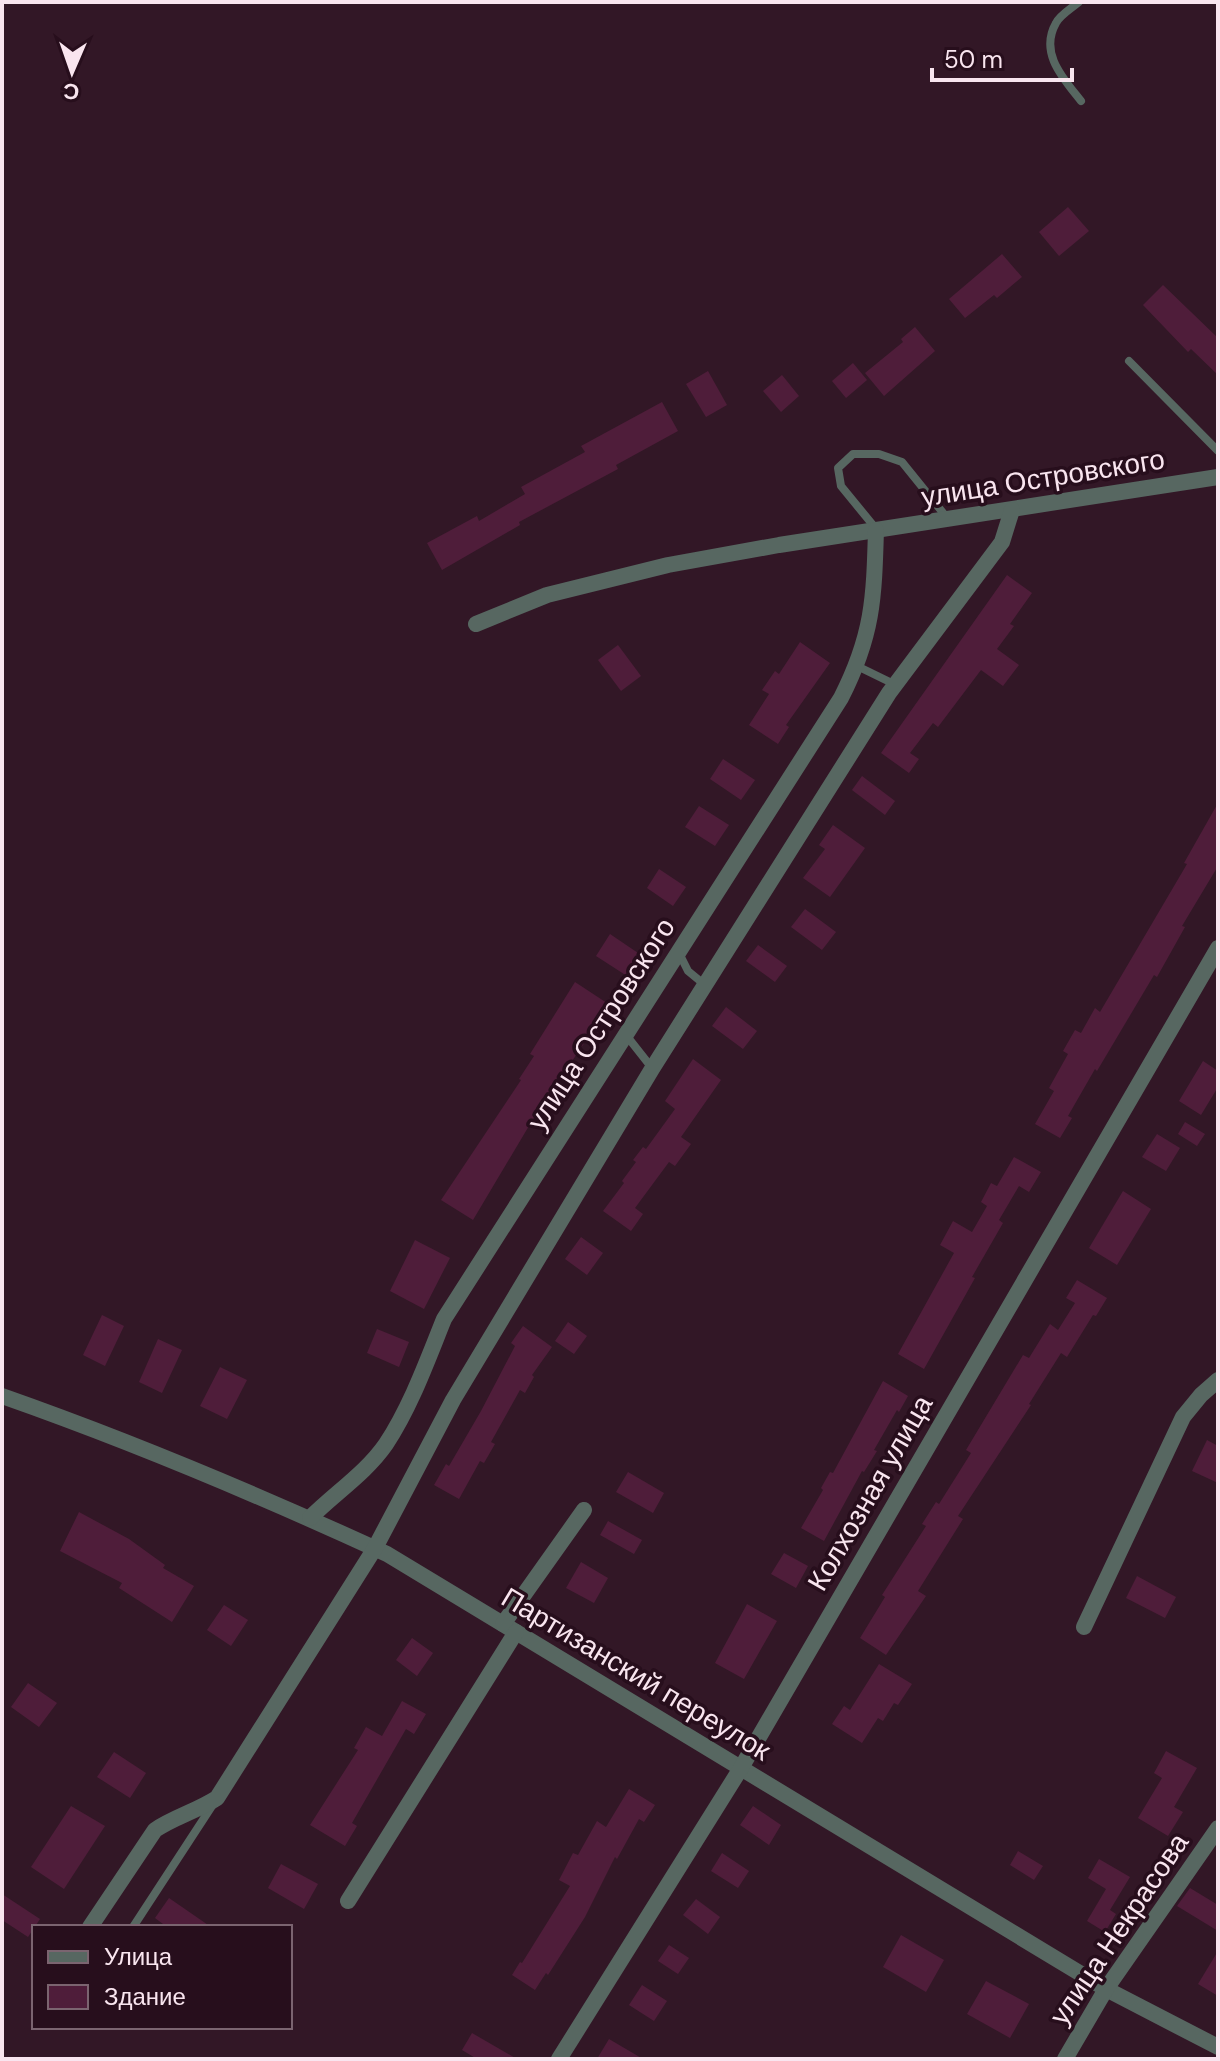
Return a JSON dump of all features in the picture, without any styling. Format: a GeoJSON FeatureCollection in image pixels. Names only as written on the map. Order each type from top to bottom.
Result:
{"type":"FeatureCollection","features":[{"type":"Feature","properties":{"kind":"street","name":"улица Островского"},"geometry":{"type":"LineString","coordinates":[[476,624],[547,595],[668,565],[1218,477]]}},
{"type":"Feature","properties":{"kind":"street"},"geometry":{"type":"LineString","coordinates":[[91,1925],[155,1830],[217,1798],[375,1548],[453,1400],[652,1069],[896,685],[1002,542],[1012,510]]}},
{"type":"Feature","properties":{"kind":"street","name":"улица Островского"},"geometry":{"type":"LineString","coordinates":[[310,1518],[351,1483],[385,1445],[408,1403],[444,1319],[841,698],[857,666],[874,602],[877,530]]}},
{"type":"Feature","properties":{"kind":"street","name":"Колхозная улица"},"geometry":{"type":"LineString","coordinates":[[559,2059],[741,1768],[1218,948]]}},
{"type":"Feature","properties":{"kind":"street"},"geometry":{"type":"LineString","coordinates":[[1084,1627],[1183,1417],[1218,1380]]}},
{"type":"Feature","properties":{"kind":"street","name":"Партизанский переулок"},"geometry":{"type":"LineString","coordinates":[[2,1396],[73,1421],[310,1518],[375,1548],[1106,1989],[1218,2047]]}},
{"type":"Feature","properties":{"kind":"street"},"geometry":{"type":"LineString","coordinates":[[348,1901],[584,1510]]}},
{"type":"Feature","properties":{"kind":"street","name":"улица Некрасова"},"geometry":{"type":"LineString","coordinates":[[1065,2059],[1106,1989],[1218,1828]]}},
{"type":"Feature","properties":{"kind":"lane"},"geometry":{"type":"LineString","coordinates":[[1079,2],[1056,21],[1049,46],[1055,68],[1081,101]]}},
{"type":"Feature","properties":{"kind":"lane"},"geometry":{"type":"LineString","coordinates":[[1129,361],[1218,451]]}},
{"type":"Feature","properties":{"kind":"lane"},"geometry":{"type":"LineString","coordinates":[[877,530],[841,486],[838,468],[853,454],[879,454],[902,462],[948,520]]}},
{"type":"Feature","properties":{"kind":"lane"},"geometry":{"type":"LineString","coordinates":[[857,666],[896,685]]}},
{"type":"Feature","properties":{"kind":"lane"},"geometry":{"type":"LineString","coordinates":[[678,952],[688,971],[705,985]]}},
{"type":"Feature","properties":{"kind":"lane"},"geometry":{"type":"LineString","coordinates":[[625,1034],[652,1069]]}},
{"type":"Feature","properties":{"kind":"lane"},"geometry":{"type":"LineString","coordinates":[[134,1925],[217,1798]]}},
{"type":"Feature","properties":{"kind":"building"},"geometry":{"type":"Polygon","coordinates":[[[1068,207],[1089,231],[1059,256],[1039,232],[1068,207]]]}},
{"type":"Feature","properties":{"kind":"building"},"geometry":{"type":"Polygon","coordinates":[[[1002,254],[1022,277],[997,298],[994,295],[965,318],[949,299],[1002,254]]]}},
{"type":"Feature","properties":{"kind":"building"},"geometry":{"type":"Polygon","coordinates":[[[1163,285],[1218,338],[1218,375],[1191,349],[1188,352],[1143,305],[1163,285]]]}},
{"type":"Feature","properties":{"kind":"building"},"geometry":{"type":"Polygon","coordinates":[[[915,327],[935,351],[884,396],[865,373],[903,342],[901,339],[915,327]]]}},
{"type":"Feature","properties":{"kind":"building"},"geometry":{"type":"Polygon","coordinates":[[[853,363],[867,380],[846,398],[832,381],[853,363]]]}},
{"type":"Feature","properties":{"kind":"building"},"geometry":{"type":"Polygon","coordinates":[[[708,371],[727,405],[706,417],[686,384],[708,371]]]}},
{"type":"Feature","properties":{"kind":"building"},"geometry":{"type":"Polygon","coordinates":[[[782,375],[799,396],[781,412],[763,391],[782,375]]]}},
{"type":"Feature","properties":{"kind":"building"},"geometry":{"type":"Polygon","coordinates":[[[662,402],[678,431],[442,570],[427,543],[477,516],[479,521],[525,494],[521,487],[585,452],[581,446],[662,402]]]}},
{"type":"Feature","properties":{"kind":"building"},"geometry":{"type":"Polygon","coordinates":[[[1007,575],[1032,593],[997,649],[1019,665],[1003,686],[981,670],[938,727],[933,723],[910,753],[919,759],[909,773],[881,753],[1007,575]]]}},
{"type":"Feature","properties":{"kind":"building"},"geometry":{"type":"Polygon","coordinates":[[[800,642],[830,663],[786,725],[789,727],[778,744],[749,725],[769,694],[762,690],[775,671],[779,674],[800,642]]]}},
{"type":"Feature","properties":{"kind":"building"},"geometry":{"type":"Polygon","coordinates":[[[618,645],[641,676],[621,691],[598,660],[618,645]]]}},
{"type":"Feature","properties":{"kind":"building"},"geometry":{"type":"Polygon","coordinates":[[[723,759],[755,780],[741,800],[710,779],[723,759]]]}},
{"type":"Feature","properties":{"kind":"building"},"geometry":{"type":"Polygon","coordinates":[[[862,776],[895,801],[885,815],[852,790],[862,776]]]}},
{"type":"Feature","properties":{"kind":"building"},"geometry":{"type":"Polygon","coordinates":[[[1218,803],[1218,866],[1182,926],[1185,927],[1157,977],[1154,975],[1097,1071],[1095,1069],[1068,1116],[1072,1118],[1060,1138],[1035,1124],[1054,1091],[1049,1088],[1068,1054],[1063,1051],[1075,1030],[1081,1033],[1095,1008],[1100,1012],[1187,864],[1184,863],[1218,803]]]}},
{"type":"Feature","properties":{"kind":"building"},"geometry":{"type":"Polygon","coordinates":[[[699,806],[729,825],[715,846],[685,827],[699,806]]]}},
{"type":"Feature","properties":{"kind":"building"},"geometry":{"type":"Polygon","coordinates":[[[833,825],[865,848],[830,897],[803,878],[825,849],[819,845],[833,825]]]}},
{"type":"Feature","properties":{"kind":"building"},"geometry":{"type":"Polygon","coordinates":[[[659,869],[686,887],[673,906],[647,888],[659,869]]]}},
{"type":"Feature","properties":{"kind":"building"},"geometry":{"type":"Polygon","coordinates":[[[805,909],[836,932],[822,950],[791,927],[805,909]]]}},
{"type":"Feature","properties":{"kind":"building"},"geometry":{"type":"Polygon","coordinates":[[[610,934],[641,955],[627,976],[596,956],[610,934]]]}},
{"type":"Feature","properties":{"kind":"building"},"geometry":{"type":"Polygon","coordinates":[[[758,945],[787,966],[775,982],[746,961],[758,945]]]}},
{"type":"Feature","properties":{"kind":"building"},"geometry":{"type":"Polygon","coordinates":[[[575,982],[610,1005],[564,1073],[561,1072],[473,1220],[441,1200],[521,1080],[534,1056],[530,1054],[575,982]]]}},
{"type":"Feature","properties":{"kind":"building"},"geometry":{"type":"Polygon","coordinates":[[[726,1007],[757,1031],[743,1049],[712,1026],[726,1007]]]}},
{"type":"Feature","properties":{"kind":"building"},"geometry":{"type":"Polygon","coordinates":[[[693,1059],[721,1080],[681,1137],[691,1144],[675,1166],[669,1162],[635,1208],[643,1214],[631,1231],[603,1211],[624,1183],[622,1181],[636,1162],[633,1160],[643,1147],[646,1149],[675,1109],[665,1101],[693,1059]]]}},
{"type":"Feature","properties":{"kind":"building"},"geometry":{"type":"Polygon","coordinates":[[[1203,1061],[1218,1071],[1218,1087],[1201,1115],[1179,1101],[1203,1061]]]}},
{"type":"Feature","properties":{"kind":"building"},"geometry":{"type":"Polygon","coordinates":[[[1185,1122],[1205,1134],[1197,1146],[1178,1134],[1185,1122]]]}},
{"type":"Feature","properties":{"kind":"building"},"geometry":{"type":"Polygon","coordinates":[[[1157,1134],[1180,1148],[1166,1171],[1142,1157],[1157,1134]]]}},
{"type":"Feature","properties":{"kind":"building"},"geometry":{"type":"Polygon","coordinates":[[[1014,1157],[1041,1172],[1029,1192],[1019,1186],[999,1220],[1003,1223],[972,1277],[975,1278],[924,1369],[898,1354],[954,1253],[940,1245],[953,1221],[972,1232],[987,1206],[981,1202],[991,1183],[997,1186],[1014,1157]]]}},
{"type":"Feature","properties":{"kind":"building"},"geometry":{"type":"Polygon","coordinates":[[[1123,1191],[1151,1209],[1117,1265],[1089,1248],[1123,1191]]]}},
{"type":"Feature","properties":{"kind":"building"},"geometry":{"type":"Polygon","coordinates":[[[581,1237],[603,1253],[587,1275],[565,1259],[581,1237]]]}},
{"type":"Feature","properties":{"kind":"building"},"geometry":{"type":"Polygon","coordinates":[[[415,1240],[450,1258],[424,1309],[390,1291],[415,1240]]]}},
{"type":"Feature","properties":{"kind":"building"},"geometry":{"type":"Polygon","coordinates":[[[1077,1280],[1107,1298],[1067,1357],[1061,1353],[1031,1405],[958,1516],[963,1519],[918,1591],[926,1596],[886,1655],[860,1638],[885,1597],[882,1595],[926,1526],[922,1524],[936,1502],[939,1504],[971,1453],[966,1450],[1023,1355],[1029,1358],[1050,1324],[1058,1330],[1075,1303],[1066,1298],[1077,1280]]]}},
{"type":"Feature","properties":{"kind":"building"},"geometry":{"type":"Polygon","coordinates":[[[102,1315],[124,1326],[105,1366],[83,1355],[102,1315]]]}},
{"type":"Feature","properties":{"kind":"building"},"geometry":{"type":"Polygon","coordinates":[[[568,1322],[587,1336],[574,1354],[555,1341],[568,1322]]]}},
{"type":"Feature","properties":{"kind":"building"},"geometry":{"type":"Polygon","coordinates":[[[523,1326],[552,1347],[532,1375],[534,1377],[525,1393],[520,1390],[491,1442],[495,1444],[484,1463],[480,1461],[459,1499],[434,1485],[446,1464],[449,1466],[481,1411],[515,1346],[511,1343],[523,1326]]]}},
{"type":"Feature","properties":{"kind":"building"},"geometry":{"type":"Polygon","coordinates":[[[377,1329],[409,1342],[399,1367],[367,1353],[377,1329]]]}},
{"type":"Feature","properties":{"kind":"building"},"geometry":{"type":"Polygon","coordinates":[[[158,1339],[182,1350],[162,1393],[139,1382],[158,1339]]]}},
{"type":"Feature","properties":{"kind":"building"},"geometry":{"type":"Polygon","coordinates":[[[220,1367],[247,1380],[227,1419],[200,1406],[220,1367]]]}},
{"type":"Feature","properties":{"kind":"building"},"geometry":{"type":"Polygon","coordinates":[[[883,1381],[908,1396],[899,1412],[897,1410],[874,1450],[877,1451],[862,1471],[824,1541],[801,1528],[883,1381]]]}},
{"type":"Feature","properties":{"kind":"building"},"geometry":{"type":"Polygon","coordinates":[[[1207,1440],[1218,1446],[1218,1483],[1192,1471],[1207,1440]]]}},
{"type":"Feature","properties":{"kind":"building"},"geometry":{"type":"Polygon","coordinates":[[[628,1472],[664,1493],[653,1513],[616,1492],[628,1472]]]}},
{"type":"Feature","properties":{"kind":"building"},"geometry":{"type":"Polygon","coordinates":[[[79,1512],[129,1539],[165,1565],[163,1568],[194,1586],[172,1622],[119,1588],[122,1583],[60,1551],[79,1512]]]}},
{"type":"Feature","properties":{"kind":"building"},"geometry":{"type":"Polygon","coordinates":[[[608,1521],[642,1540],[634,1554],[600,1535],[608,1521]]]}},
{"type":"Feature","properties":{"kind":"building"},"geometry":{"type":"Polygon","coordinates":[[[784,1553],[808,1566],[796,1588],[771,1574],[784,1553]]]}},
{"type":"Feature","properties":{"kind":"building"},"geometry":{"type":"Polygon","coordinates":[[[581,1562],[608,1578],[594,1603],[566,1588],[581,1562]]]}},
{"type":"Feature","properties":{"kind":"building"},"geometry":{"type":"Polygon","coordinates":[[[1137,1576],[1176,1597],[1165,1618],[1126,1598],[1137,1576]]]}},
{"type":"Feature","properties":{"kind":"building"},"geometry":{"type":"Polygon","coordinates":[[[747,1604],[777,1621],[744,1679],[715,1663],[747,1604]]]}},
{"type":"Feature","properties":{"kind":"building"},"geometry":{"type":"Polygon","coordinates":[[[224,1605],[248,1620],[231,1646],[207,1630],[224,1605]]]}},
{"type":"Feature","properties":{"kind":"building"},"geometry":{"type":"Polygon","coordinates":[[[412,1638],[433,1653],[417,1676],[396,1660],[412,1638]]]}},
{"type":"Feature","properties":{"kind":"building"},"geometry":{"type":"Polygon","coordinates":[[[879,1664],[912,1684],[898,1705],[894,1703],[883,1721],[878,1718],[862,1743],[832,1724],[844,1706],[850,1710],[879,1664]]]}},
{"type":"Feature","properties":{"kind":"building"},"geometry":{"type":"Polygon","coordinates":[[[28,1683],[57,1703],[39,1727],[11,1707],[28,1683]]]}},
{"type":"Feature","properties":{"kind":"building"},"geometry":{"type":"Polygon","coordinates":[[[402,1701],[426,1714],[414,1734],[406,1729],[352,1823],[357,1826],[345,1846],[310,1825],[358,1750],[354,1748],[366,1727],[382,1736],[402,1701]]]}},
{"type":"Feature","properties":{"kind":"building"},"geometry":{"type":"Polygon","coordinates":[[[1166,1751],[1197,1768],[1174,1807],[1183,1812],[1168,1836],[1138,1818],[1162,1778],[1154,1773],[1166,1751]]]}},
{"type":"Feature","properties":{"kind":"building"},"geometry":{"type":"Polygon","coordinates":[[[114,1752],[146,1773],[130,1798],[97,1777],[114,1752]]]}},
{"type":"Feature","properties":{"kind":"building"},"geometry":{"type":"Polygon","coordinates":[[[629,1789],[655,1805],[644,1822],[639,1819],[617,1859],[615,1857],[585,1917],[535,1990],[512,1975],[570,1886],[559,1880],[573,1853],[578,1855],[597,1821],[606,1827],[629,1789]]]}},
{"type":"Feature","properties":{"kind":"building"},"geometry":{"type":"Polygon","coordinates":[[[71,1806],[105,1826],[64,1889],[31,1867],[71,1806]]]}},
{"type":"Feature","properties":{"kind":"building"},"geometry":{"type":"Polygon","coordinates":[[[753,1806],[781,1825],[769,1845],[740,1825],[753,1806]]]}},
{"type":"Feature","properties":{"kind":"building"},"geometry":{"type":"Polygon","coordinates":[[[1018,1851],[1043,1866],[1034,1880],[1010,1865],[1018,1851]]]}},
{"type":"Feature","properties":{"kind":"building"},"geometry":{"type":"Polygon","coordinates":[[[722,1853],[749,1871],[738,1888],[711,1871],[722,1853]]]}},
{"type":"Feature","properties":{"kind":"building"},"geometry":{"type":"Polygon","coordinates":[[[1099,1859],[1130,1877],[1110,1910],[1116,1914],[1105,1932],[1087,1921],[1106,1889],[1088,1878],[1099,1859]]]}},
{"type":"Feature","properties":{"kind":"building"},"geometry":{"type":"Polygon","coordinates":[[[281,1864],[318,1884],[304,1909],[268,1888],[281,1864]]]}},
{"type":"Feature","properties":{"kind":"building"},"geometry":{"type":"Polygon","coordinates":[[[1190,1888],[1218,1905],[1218,1931],[1177,1906],[1190,1888]]]}},
{"type":"Feature","properties":{"kind":"building"},"geometry":{"type":"Polygon","coordinates":[[[2,1894],[40,1919],[32,1925],[28,1937],[2,1920],[2,1894]]]}},
{"type":"Feature","properties":{"kind":"building"},"geometry":{"type":"Polygon","coordinates":[[[169,1898],[208,1925],[164,1925],[155,1918],[169,1898]]]}},
{"type":"Feature","properties":{"kind":"building"},"geometry":{"type":"Polygon","coordinates":[[[696,1899],[720,1917],[708,1934],[683,1915],[696,1899]]]}},
{"type":"Feature","properties":{"kind":"building"},"geometry":{"type":"Polygon","coordinates":[[[901,1935],[944,1960],[926,1992],[883,1967],[901,1935]]]}},
{"type":"Feature","properties":{"kind":"building"},"geometry":{"type":"Polygon","coordinates":[[[669,1945],[689,1958],[678,1974],[658,1961],[669,1945]]]}},
{"type":"Feature","properties":{"kind":"building"},"geometry":{"type":"Polygon","coordinates":[[[1218,1951],[1218,1996],[1198,1984],[1218,1951]]]}},
{"type":"Feature","properties":{"kind":"building"},"geometry":{"type":"Polygon","coordinates":[[[986,1981],[1029,2004],[1010,2038],[967,2014],[986,1981]]]}},
{"type":"Feature","properties":{"kind":"building"},"geometry":{"type":"Polygon","coordinates":[[[642,1985],[667,2001],[654,2021],[629,2005],[642,1985]]]}},
{"type":"Feature","properties":{"kind":"building"},"geometry":{"type":"Polygon","coordinates":[[[472,2033],[517,2059],[477,2059],[462,2050],[472,2033]]]}},
{"type":"Feature","properties":{"kind":"building"},"geometry":{"type":"Polygon","coordinates":[[[609,2039],[643,2059],[597,2059],[609,2039]]]}}]}
